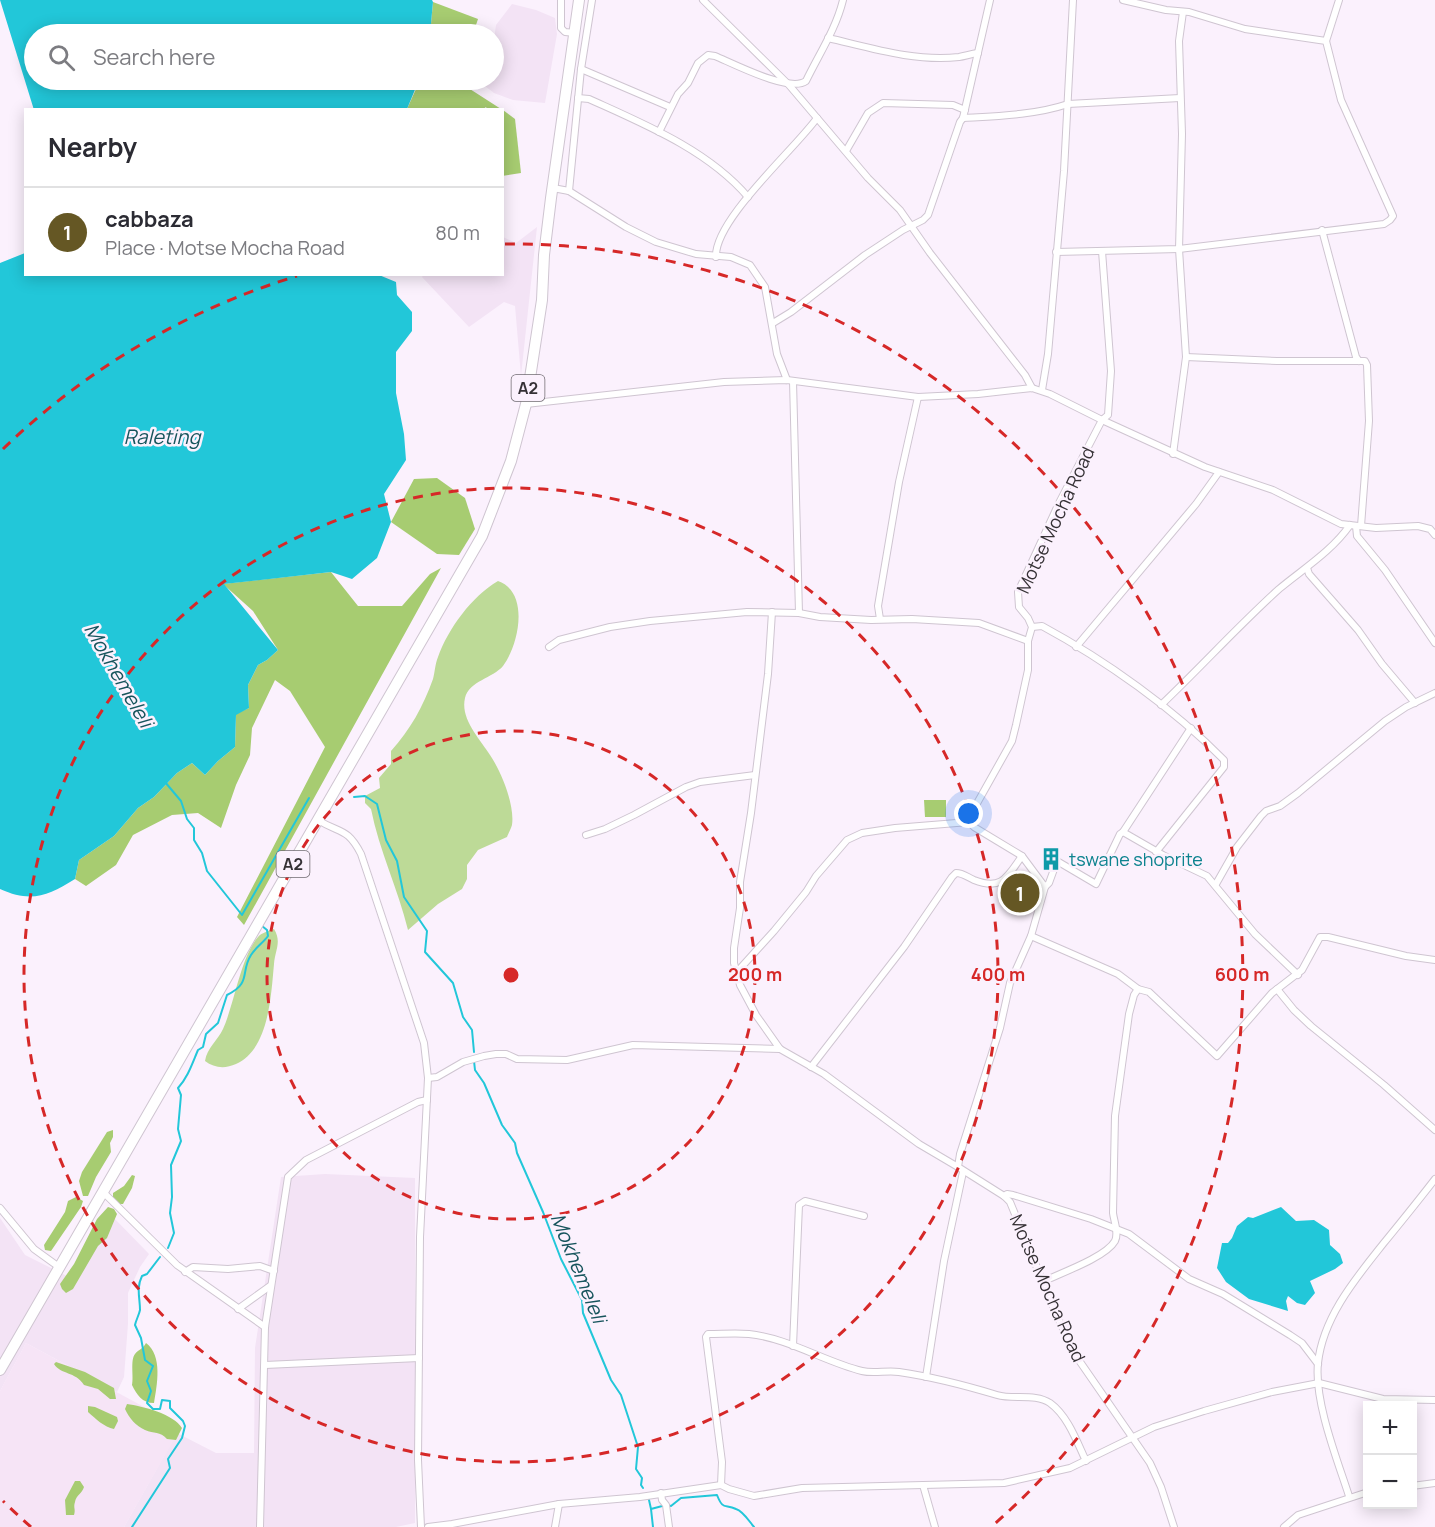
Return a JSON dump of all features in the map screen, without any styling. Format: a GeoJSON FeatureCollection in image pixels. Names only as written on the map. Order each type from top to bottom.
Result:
{"type":"FeatureCollection","features":[{"type":"Feature","properties":{"kind":"main road","name":"A2"},"geometry":{"type":"LineString","coordinates":[[0,1370],[482,536],[511,461],[526,404],[542,300],[544,255],[579,0]]}},
{"type":"Feature","properties":{"kind":"street"},"geometry":{"type":"LineString","coordinates":[[561,0],[561,28],[565,32],[575,33]]}},
{"type":"Feature","properties":{"kind":"street"},"geometry":{"type":"LineString","coordinates":[[569,191],[581,69],[592,0]]}},
{"type":"Feature","properties":{"kind":"street"},"geometry":{"type":"LineString","coordinates":[[703,0],[789,85],[868,178],[900,210],[1025,375],[1032,388]]}},
{"type":"Feature","properties":{"kind":"street"},"geometry":{"type":"LineString","coordinates":[[659,132],[670,107],[688,83],[698,63],[708,55],[789,85],[802,84],[806,81],[838,18],[843,0]]}},
{"type":"Feature","properties":{"kind":"street"},"geometry":{"type":"LineString","coordinates":[[772,323],[791,312],[865,255],[928,215],[963,118],[990,0]]}},
{"type":"Feature","properties":{"kind":"street"},"geometry":{"type":"LineString","coordinates":[[1042,390],[1048,354],[1068,105],[1073,0]]}},
{"type":"Feature","properties":{"kind":"street"},"geometry":{"type":"LineString","coordinates":[[1123,0],[1166,10],[1189,12],[1256,31],[1326,41]]}},
{"type":"Feature","properties":{"kind":"street"},"geometry":{"type":"LineString","coordinates":[[1056,252],[1179,249],[1384,224],[1390,220],[1392,216],[1341,100],[1326,41],[1339,0]]}},
{"type":"Feature","properties":{"kind":"street"},"geometry":{"type":"LineString","coordinates":[[1173,454],[1186,357],[1179,249],[1182,134],[1179,41],[1183,12]]}},
{"type":"Feature","properties":{"kind":"street"},"geometry":{"type":"LineString","coordinates":[[828,38],[919,57],[959,57],[978,53]]}},
{"type":"Feature","properties":{"kind":"street"},"geometry":{"type":"LineString","coordinates":[[581,69],[670,107]]}},
{"type":"Feature","properties":{"kind":"street"},"geometry":{"type":"LineString","coordinates":[[578,98],[589,99],[659,132],[700,156],[738,185],[748,197]]}},
{"type":"Feature","properties":{"kind":"street"},"geometry":{"type":"LineString","coordinates":[[963,118],[1011,115],[1068,105],[1180,98]]}},
{"type":"Feature","properties":{"kind":"street"},"geometry":{"type":"LineString","coordinates":[[846,151],[868,113],[883,103],[953,105],[965,110]]}},
{"type":"Feature","properties":{"kind":"street"},"geometry":{"type":"LineString","coordinates":[[716,257],[721,236],[748,197],[817,118]]}},
{"type":"Feature","properties":{"kind":"street"},"geometry":{"type":"LineString","coordinates":[[553,188],[569,191],[626,227],[656,242],[696,254],[731,257],[750,265],[765,287],[777,354],[790,380],[799,613]]}},
{"type":"Feature","properties":{"kind":"street"},"geometry":{"type":"LineString","coordinates":[[1322,230],[1359,361]]}},
{"type":"Feature","properties":{"kind":"street","name":"Motse Mocha Road"},"geometry":{"type":"LineString","coordinates":[[1032,627],[1029,618],[1019,607],[1018,592],[1059,503],[1102,420],[1108,415],[1111,371],[1102,251]]}},
{"type":"Feature","properties":{"kind":"street"},"geometry":{"type":"LineString","coordinates":[[1186,357],[1277,361],[1365,361],[1370,421],[1356,526],[1357,536],[1385,570],[1435,643]]}},
{"type":"Feature","properties":{"kind":"street"},"geometry":{"type":"LineString","coordinates":[[526,404],[724,382],[790,380],[918,397],[1032,388],[1042,390],[1173,454],[1273,490],[1341,524],[1376,528],[1418,526],[1433,532]]}},
{"type":"Feature","properties":{"kind":"street"},"geometry":{"type":"LineString","coordinates":[[880,619],[878,606],[899,482],[918,397]]}},
{"type":"Feature","properties":{"kind":"street"},"geometry":{"type":"LineString","coordinates":[[1076,647],[1196,504],[1219,472]]}},
{"type":"Feature","properties":{"kind":"street"},"geometry":{"type":"LineString","coordinates":[[1161,705],[1279,589],[1356,526]]}},
{"type":"Feature","properties":{"kind":"street"},"geometry":{"type":"LineString","coordinates":[[1306,568],[1358,630],[1414,703]]}},
{"type":"Feature","properties":{"kind":"street"},"geometry":{"type":"LineString","coordinates":[[772,612],[768,674],[734,948],[736,973],[746,999],[780,1049]]}},
{"type":"Feature","properties":{"kind":"street"},"geometry":{"type":"LineString","coordinates":[[549,647],[559,640],[610,627],[719,614],[772,612],[799,613],[820,617],[980,622],[1028,641]]}},
{"type":"Feature","properties":{"kind":"street"},"geometry":{"type":"LineString","coordinates":[[969,822],[971,814],[1012,741],[1028,670],[1028,641],[1032,627],[1042,626],[1113,670],[1161,705],[1191,728],[1225,763],[1156,852]]}},
{"type":"Feature","properties":{"kind":"street"},"geometry":{"type":"LineString","coordinates":[[1216,884],[1237,846],[1266,811],[1280,806],[1337,763],[1385,722],[1414,703],[1435,693]]}},
{"type":"Feature","properties":{"kind":"street"},"geometry":{"type":"LineString","coordinates":[[926,1377],[960,1170],[960,1154],[1000,1028],[1010,983],[1031,936],[1046,887],[1057,861],[1096,884],[1120,834],[1191,728]]}},
{"type":"Feature","properties":{"kind":"street"},"geometry":{"type":"LineString","coordinates":[[586,834],[605,829],[700,782],[755,775]]}},
{"type":"Feature","properties":{"kind":"street"},"geometry":{"type":"LineString","coordinates":[[318,820],[348,835],[353,839],[361,854],[424,1043],[429,1078],[421,1191],[418,1460],[421,1527]]}},
{"type":"Feature","properties":{"kind":"street"},"geometry":{"type":"LineString","coordinates":[[736,973],[774,931],[847,840],[862,833],[969,822],[1022,856],[1046,887]]}},
{"type":"Feature","properties":{"kind":"street"},"geometry":{"type":"LineString","coordinates":[[1123,832],[1156,852],[1201,871],[1216,884],[1255,934],[1298,975]]}},
{"type":"Feature","properties":{"kind":"street"},"geometry":{"type":"LineString","coordinates":[[811,1067],[904,946],[956,873],[992,885],[1008,876],[1022,856]]}},
{"type":"Feature","properties":{"kind":"street"},"geometry":{"type":"LineString","coordinates":[[1031,936],[1118,974],[1138,989],[1149,992],[1217,1056],[1277,989],[1298,975],[1307,963],[1316,941],[1323,936],[1406,956],[1435,960]]}},
{"type":"Feature","properties":{"kind":"street"},"geometry":{"type":"LineString","coordinates":[[1044,1281],[1107,1250],[1116,1240],[1113,1213],[1115,1116],[1129,1014],[1138,989]]}},
{"type":"Feature","properties":{"kind":"street"},"geometry":{"type":"LineString","coordinates":[[1277,989],[1311,1026],[1435,1130]]}},
{"type":"Feature","properties":{"kind":"street"},"geometry":{"type":"LineString","coordinates":[[429,1078],[437,1077],[463,1062],[496,1054],[506,1054],[517,1059],[567,1060],[633,1045],[780,1049]]}},
{"type":"Feature","properties":{"kind":"street","name":"Motse Mocha Road"},"geometry":{"type":"LineString","coordinates":[[780,1049],[824,1074],[919,1144],[1004,1196],[1015,1211],[1056,1314],[1076,1356],[1150,1463],[1161,1487],[1174,1527]]}},
{"type":"Feature","properties":{"kind":"street"},"geometry":{"type":"LineString","coordinates":[[260,1527],[265,1327],[288,1177],[306,1160],[418,1102],[427,1100]]}},
{"type":"Feature","properties":{"kind":"street"},"geometry":{"type":"LineString","coordinates":[[1349,1496],[1327,1422],[1319,1383],[1318,1364],[1322,1347],[1335,1313],[1355,1278],[1435,1179]]}},
{"type":"Feature","properties":{"kind":"street"},"geometry":{"type":"LineString","coordinates":[[102,1191],[185,1272],[265,1327]]}},
{"type":"Feature","properties":{"kind":"street"},"geometry":{"type":"LineString","coordinates":[[1004,1196],[1013,1195],[1116,1228],[1136,1239],[1189,1279],[1223,1294],[1302,1343],[1318,1364]]}},
{"type":"Feature","properties":{"kind":"street"},"geometry":{"type":"LineString","coordinates":[[793,1346],[799,1205],[805,1202],[864,1216]]}},
{"type":"Feature","properties":{"kind":"street"},"geometry":{"type":"LineString","coordinates":[[0,1208],[34,1249],[59,1267]]}},
{"type":"Feature","properties":{"kind":"street"},"geometry":{"type":"LineString","coordinates":[[185,1272],[194,1267],[228,1269],[260,1266],[274,1271]]}},
{"type":"Feature","properties":{"kind":"street"},"geometry":{"type":"LineString","coordinates":[[238,1309],[270,1286]]}},
{"type":"Feature","properties":{"kind":"street"},"geometry":{"type":"LineString","coordinates":[[721,1485],[722,1462],[706,1335],[750,1334],[793,1346],[866,1372],[893,1371],[963,1384],[1009,1398],[1040,1399],[1050,1403],[1059,1412],[1074,1434],[1086,1461]]}},
{"type":"Feature","properties":{"kind":"street"},"geometry":{"type":"LineString","coordinates":[[265,1365],[419,1358]]}},
{"type":"Feature","properties":{"kind":"street"},"geometry":{"type":"LineString","coordinates":[[428,1527],[452,1526],[559,1504],[640,1497],[721,1485],[754,1496],[802,1488],[1004,1483],[1070,1468],[1154,1427],[1295,1386],[1319,1383],[1383,1399],[1435,1400]]}},
{"type":"Feature","properties":{"kind":"street"},"geometry":{"type":"LineString","coordinates":[[1417,1485],[1435,1483]]}},
{"type":"Feature","properties":{"kind":"street"},"geometry":{"type":"LineString","coordinates":[[923,1485],[935,1527]]}},
{"type":"Feature","properties":{"kind":"street"},"geometry":{"type":"LineString","coordinates":[[661,1493],[666,1505],[669,1527]]}},
{"type":"Feature","properties":{"kind":"street"},"geometry":{"type":"LineString","coordinates":[[1284,1527],[1298,1515],[1363,1493]]}},
{"type":"Feature","properties":{"kind":"street"},"geometry":{"type":"LineString","coordinates":[[555,1527],[559,1504]]}},
{"type":"Feature","properties":{"kind":"shaded area"},"geometry":{"type":"Polygon","coordinates":[[[512,4],[555,18],[557,34],[545,103],[513,100],[490,90],[504,90],[504,24],[497,24],[512,4]]]}},
{"type":"Feature","properties":{"kind":"shaded area"},"geometry":{"type":"Polygon","coordinates":[[[537,227],[521,376],[515,306],[504,302],[469,327],[422,277],[504,276],[504,237],[516,243],[537,227]]]}},
{"type":"Feature","properties":{"kind":"shaded area"},"geometry":{"type":"Polygon","coordinates":[[[325,1174],[415,1178],[415,1523],[396,1527],[124,1527],[177,1433],[216,1453],[254,1453],[255,1348],[281,1177],[325,1174]]]}},
{"type":"Feature","properties":{"kind":"shaded area"},"geometry":{"type":"Polygon","coordinates":[[[110,1214],[149,1254],[128,1293],[124,1377],[117,1392],[26,1343],[0,1391],[0,1218],[25,1255],[69,1277],[110,1214]]]}},
{"type":"Feature","properties":{"kind":"shaded area"},"geometry":{"type":"Polygon","coordinates":[[[26,1343],[181,1427],[124,1527],[0,1527],[0,1391],[26,1343]]]}},
{"type":"Feature","properties":{"kind":"green space"},"geometry":{"type":"Polygon","coordinates":[[[433,2],[478,19],[476,24],[431,24],[433,2]]]}},
{"type":"Feature","properties":{"kind":"green space"},"geometry":{"type":"Polygon","coordinates":[[[416,90],[471,90],[499,108],[486,107],[407,108],[416,90]]]}},
{"type":"Feature","properties":{"kind":"green space"},"geometry":{"type":"Polygon","coordinates":[[[504,111],[515,119],[521,173],[504,176],[504,111]]]}},
{"type":"Feature","properties":{"kind":"green space"},"geometry":{"type":"Polygon","coordinates":[[[437,478],[465,498],[475,529],[459,555],[437,554],[391,522],[414,479],[437,478]]]}},
{"type":"Feature","properties":{"kind":"green space"},"geometry":{"type":"Polygon","coordinates":[[[441,568],[244,925],[237,917],[325,747],[290,691],[275,680],[252,728],[250,755],[236,785],[221,828],[198,813],[172,815],[133,835],[116,865],[86,886],[75,879],[79,860],[114,836],[138,808],[154,797],[177,773],[192,763],[205,775],[235,747],[236,714],[249,708],[248,685],[258,665],[278,650],[253,611],[223,584],[331,572],[358,606],[402,606],[430,574],[441,568]]]}},
{"type":"Feature","properties":{"kind":"green space"},"geometry":{"type":"Polygon","coordinates":[[[498,581],[508,587],[515,596],[518,607],[517,633],[509,657],[503,666],[467,692],[464,706],[468,721],[503,779],[511,808],[512,825],[507,837],[478,850],[467,865],[467,879],[462,889],[438,904],[408,930],[371,809],[365,803],[365,796],[380,788],[379,778],[391,764],[391,751],[410,726],[425,699],[433,679],[436,662],[448,635],[470,604],[498,581]]]}},
{"type":"Feature","properties":{"kind":"green space"},"geometry":{"type":"Polygon","coordinates":[[[924,800],[946,800],[946,817],[925,817],[924,800]]]}},
{"type":"Feature","properties":{"kind":"green space"},"geometry":{"type":"Polygon","coordinates":[[[274,929],[278,938],[269,1006],[262,1034],[247,1057],[236,1064],[224,1067],[212,1065],[205,1061],[206,1056],[223,1029],[242,968],[252,945],[259,936],[274,929]]]}},
{"type":"Feature","properties":{"kind":"green space"},"geometry":{"type":"Polygon","coordinates":[[[113,1130],[110,1143],[111,1152],[88,1196],[83,1196],[79,1181],[82,1172],[107,1132],[113,1130]]]}},
{"type":"Feature","properties":{"kind":"green space"},"geometry":{"type":"Polygon","coordinates":[[[132,1175],[135,1176],[132,1188],[123,1204],[119,1204],[113,1198],[113,1193],[124,1186],[132,1175]]]}},
{"type":"Feature","properties":{"kind":"green space"},"geometry":{"type":"Polygon","coordinates":[[[76,1197],[83,1201],[81,1207],[51,1251],[45,1250],[44,1245],[65,1212],[68,1201],[76,1197]]]}},
{"type":"Feature","properties":{"kind":"green space"},"geometry":{"type":"Polygon","coordinates":[[[108,1207],[114,1209],[117,1214],[107,1238],[98,1246],[73,1289],[66,1293],[60,1284],[74,1264],[97,1219],[108,1207]]]}},
{"type":"Feature","properties":{"kind":"green space"},"geometry":{"type":"Polygon","coordinates":[[[146,1343],[155,1355],[157,1363],[154,1403],[140,1398],[132,1385],[134,1357],[146,1343]]]}},
{"type":"Feature","properties":{"kind":"green space"},"geometry":{"type":"Polygon","coordinates":[[[56,1362],[85,1372],[114,1388],[116,1399],[110,1399],[98,1389],[84,1385],[76,1377],[60,1370],[54,1364],[56,1362]]]}},
{"type":"Feature","properties":{"kind":"green space"},"geometry":{"type":"Polygon","coordinates":[[[127,1404],[149,1409],[178,1423],[182,1428],[176,1440],[167,1439],[139,1426],[125,1409],[127,1404]]]}},
{"type":"Feature","properties":{"kind":"green space"},"geometry":{"type":"Polygon","coordinates":[[[88,1406],[117,1417],[118,1421],[114,1429],[103,1425],[91,1415],[88,1412],[88,1406]]]}},
{"type":"Feature","properties":{"kind":"green space"},"geometry":{"type":"Polygon","coordinates":[[[75,1481],[80,1481],[84,1487],[76,1500],[74,1515],[66,1515],[65,1500],[75,1481]]]}},
{"type":"Feature","properties":{"kind":"water"},"geometry":{"type":"Polygon","coordinates":[[[0,0],[432,0],[433,2],[431,24],[24,24],[24,78],[0,0]]]}},
{"type":"Feature","properties":{"kind":"water"},"geometry":{"type":"Polygon","coordinates":[[[28,90],[415,90],[407,108],[33,108],[28,90]]]}},
{"type":"Feature","properties":{"kind":"water","name":"Raleting"},"geometry":{"type":"Polygon","coordinates":[[[24,253],[24,276],[381,276],[396,282],[397,295],[412,312],[412,331],[396,352],[396,393],[404,434],[406,460],[384,494],[391,522],[377,558],[352,579],[331,572],[224,584],[278,650],[258,665],[248,685],[249,708],[236,715],[235,747],[205,775],[192,763],[177,773],[154,797],[138,808],[114,836],[79,860],[75,879],[56,890],[39,896],[21,896],[0,889],[0,263],[24,253]]]}},
{"type":"Feature","properties":{"kind":"water"},"geometry":{"type":"Polygon","coordinates":[[[1281,1207],[1296,1221],[1314,1220],[1329,1230],[1330,1245],[1340,1254],[1343,1263],[1310,1281],[1315,1293],[1305,1305],[1297,1303],[1288,1296],[1286,1301],[1288,1311],[1249,1299],[1226,1282],[1217,1268],[1222,1243],[1228,1243],[1237,1226],[1248,1217],[1253,1218],[1281,1207]]]}},
{"type":"Feature","properties":{"kind":"waterway","name":"Mokhemeleli"},"geometry":{"type":"LineString","coordinates":[[165,782],[181,801],[187,819],[194,828],[194,840],[202,853],[207,871],[242,915],[309,798]]}},
{"type":"Feature","properties":{"kind":"waterway","name":"Mokhemeleli"},"geometry":{"type":"LineString","coordinates":[[354,797],[365,796],[377,804],[386,840],[397,861],[404,897],[427,931],[425,952],[453,983],[463,1017],[472,1030],[474,1052]]}},
{"type":"Feature","properties":{"kind":"waterway"},"geometry":{"type":"LineString","coordinates":[[168,1248],[174,1233],[170,1213],[171,1165],[181,1141],[178,1129],[181,1095],[178,1088],[187,1075],[198,1050],[203,1047],[206,1034],[218,1023],[227,995],[235,991],[243,982],[251,955],[268,936],[267,930],[262,926]]}},
{"type":"Feature","properties":{"kind":"waterway","name":"Mokhemeleli"},"geometry":{"type":"LineString","coordinates":[[474,1061],[475,1070],[484,1083],[502,1125],[515,1143],[517,1153],[561,1259],[582,1300],[583,1313],[611,1380],[621,1395],[638,1447],[636,1469],[642,1478],[643,1488]]}},
{"type":"Feature","properties":{"kind":"waterway"},"geometry":{"type":"LineString","coordinates":[[132,1527],[170,1468],[168,1459],[182,1438],[185,1426],[170,1408],[170,1401],[162,1400],[160,1409],[153,1409],[147,1403],[151,1391],[147,1381],[153,1366],[145,1360],[141,1338],[135,1325],[140,1310],[140,1280],[160,1257]]}},
{"type":"Feature","properties":{"kind":"waterway","name":"Mokhemeleli"},"geometry":{"type":"LineString","coordinates":[[649,1500],[651,1509],[671,1506],[681,1498],[717,1495],[722,1505],[741,1512],[754,1527]]}},
{"type":"Feature","properties":{"kind":"waterway"},"geometry":{"type":"LineString","coordinates":[[651,1509],[653,1527]]}},
{"type":"Feature","properties":{"kind":"place","name":"tswane shoprite"},"geometry":{"type":"Point","coordinates":[1051,859]}},
{"type":"Feature","properties":{"kind":"place","name":"cabbaza"},"geometry":{"type":"Point","coordinates":[1020,893]}}]}
